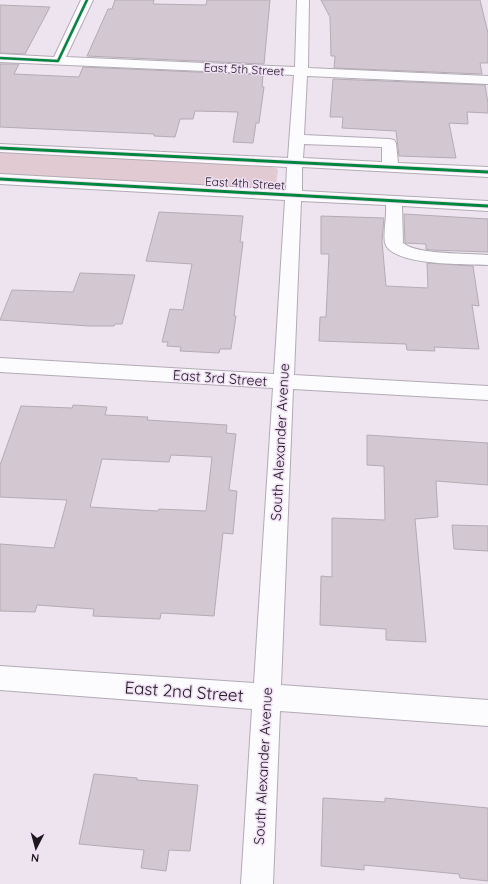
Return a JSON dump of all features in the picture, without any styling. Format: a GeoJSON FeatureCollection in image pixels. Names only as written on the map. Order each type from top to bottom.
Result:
{"type":"FeatureCollection","features":[{"type":"Feature","properties":{"kind":"street"},"geometry":{"type":"LineString","coordinates":[[58,61],[87,0]]}},
{"type":"Feature","properties":{"kind":"street","name":"South Alexander Avenue"},"geometry":{"type":"LineString","coordinates":[[257,884],[301,72],[303,0]]}},
{"type":"Feature","properties":{"kind":"street","name":"East 5th Street"},"geometry":{"type":"LineString","coordinates":[[0,58],[488,80]]}},
{"type":"Feature","properties":{"kind":"street"},"geometry":{"type":"LineString","coordinates":[[297,138],[389,143],[390,167]]}},
{"type":"Feature","properties":{"kind":"street","name":"East 4th Street"},"geometry":{"type":"LineString","coordinates":[[0,148],[488,172]]}},
{"type":"Feature","properties":{"kind":"street","name":"East 4th Street"},"geometry":{"type":"LineString","coordinates":[[0,179],[488,206]]}},
{"type":"Feature","properties":{"kind":"street"},"geometry":{"type":"LineString","coordinates":[[393,201],[395,213],[394,243],[400,250],[413,255],[488,260]]}},
{"type":"Feature","properties":{"kind":"street","name":"East 3rd Street"},"geometry":{"type":"LineString","coordinates":[[0,365],[488,393]]}},
{"type":"Feature","properties":{"kind":"street","name":"East 2nd Street"},"geometry":{"type":"LineString","coordinates":[[0,678],[267,698],[488,712]]}},
{"type":"Feature","properties":{"kind":"shaded area"},"geometry":{"type":"Polygon","coordinates":[[[0,152],[268,166],[278,170],[276,184],[272,187],[265,188],[0,174],[0,152]]]}},
{"type":"Feature","properties":{"kind":"building"},"geometry":{"type":"Polygon","coordinates":[[[115,0],[154,0],[153,4],[206,5],[207,0],[270,0],[264,64],[87,56],[108,9],[112,9],[115,0]]]}},
{"type":"Feature","properties":{"kind":"building"},"geometry":{"type":"Polygon","coordinates":[[[321,0],[480,0],[488,33],[488,63],[480,63],[482,74],[334,68],[335,56],[331,56],[330,17],[321,0]]]}},
{"type":"Feature","properties":{"kind":"building"},"geometry":{"type":"Polygon","coordinates":[[[0,5],[50,7],[25,54],[0,53],[0,5]]]}},
{"type":"Feature","properties":{"kind":"building"},"geometry":{"type":"Polygon","coordinates":[[[0,64],[19,64],[14,74],[79,77],[83,67],[263,75],[262,87],[264,87],[259,123],[256,123],[253,143],[233,142],[238,112],[195,111],[193,119],[180,119],[175,137],[154,136],[154,134],[0,127],[0,64]]]}},
{"type":"Feature","properties":{"kind":"building"},"geometry":{"type":"Polygon","coordinates":[[[333,79],[485,85],[488,113],[467,112],[468,124],[449,123],[456,158],[399,156],[396,131],[342,128],[343,117],[330,117],[333,79]]]}},
{"type":"Feature","properties":{"kind":"building"},"geometry":{"type":"Polygon","coordinates":[[[159,212],[243,216],[240,242],[243,242],[234,316],[236,316],[231,349],[220,349],[219,353],[180,351],[181,347],[167,346],[168,342],[162,342],[170,309],[183,310],[192,264],[146,261],[159,212]]]}},
{"type":"Feature","properties":{"kind":"building"},"geometry":{"type":"Polygon","coordinates":[[[404,214],[488,219],[488,252],[431,250],[426,249],[426,244],[405,243],[404,214]]]}},
{"type":"Feature","properties":{"kind":"building"},"geometry":{"type":"Polygon","coordinates":[[[321,216],[384,218],[382,241],[386,286],[428,288],[427,263],[473,266],[479,306],[472,305],[479,349],[434,347],[435,351],[407,350],[406,344],[319,341],[320,317],[326,317],[329,254],[321,254],[321,216]]]}},
{"type":"Feature","properties":{"kind":"building"},"geometry":{"type":"Polygon","coordinates":[[[80,273],[135,275],[122,324],[115,324],[114,326],[89,326],[0,320],[12,290],[73,292],[80,273]]]}},
{"type":"Feature","properties":{"kind":"building"},"geometry":{"type":"Polygon","coordinates":[[[73,405],[107,407],[105,415],[148,417],[147,420],[227,425],[226,433],[236,434],[229,490],[237,491],[233,534],[223,533],[214,616],[161,613],[160,619],[93,616],[94,609],[37,605],[35,612],[0,611],[0,544],[54,548],[67,500],[0,497],[0,465],[21,406],[72,408],[73,405]],[[171,455],[169,462],[102,459],[90,507],[158,511],[159,509],[206,511],[212,457],[171,455]]]}},
{"type":"Feature","properties":{"kind":"building"},"geometry":{"type":"Polygon","coordinates":[[[367,435],[488,443],[488,485],[436,481],[438,517],[415,519],[426,642],[386,640],[386,629],[320,625],[321,576],[332,577],[332,518],[385,520],[384,466],[367,465],[367,435]]]}},
{"type":"Feature","properties":{"kind":"building"},"geometry":{"type":"Polygon","coordinates":[[[452,525],[488,526],[488,551],[454,549],[452,525]]]}},
{"type":"Feature","properties":{"kind":"building"},"geometry":{"type":"Polygon","coordinates":[[[94,774],[137,778],[137,780],[198,785],[190,851],[169,850],[166,871],[141,868],[144,850],[79,844],[94,774]]]}},
{"type":"Feature","properties":{"kind":"building"},"geometry":{"type":"Polygon","coordinates":[[[323,798],[385,802],[385,798],[488,808],[488,881],[460,878],[459,874],[364,865],[364,870],[321,866],[323,798]]]}},
{"type":"Feature","properties":{"kind":"cycle path"},"geometry":{"type":"LineString","coordinates":[[0,58],[58,61],[87,0]]}},
{"type":"Feature","properties":{"kind":"cycle path"},"geometry":{"type":"LineString","coordinates":[[0,148],[488,172]]}},
{"type":"Feature","properties":{"kind":"cycle path"},"geometry":{"type":"LineString","coordinates":[[0,179],[488,206]]}}]}
